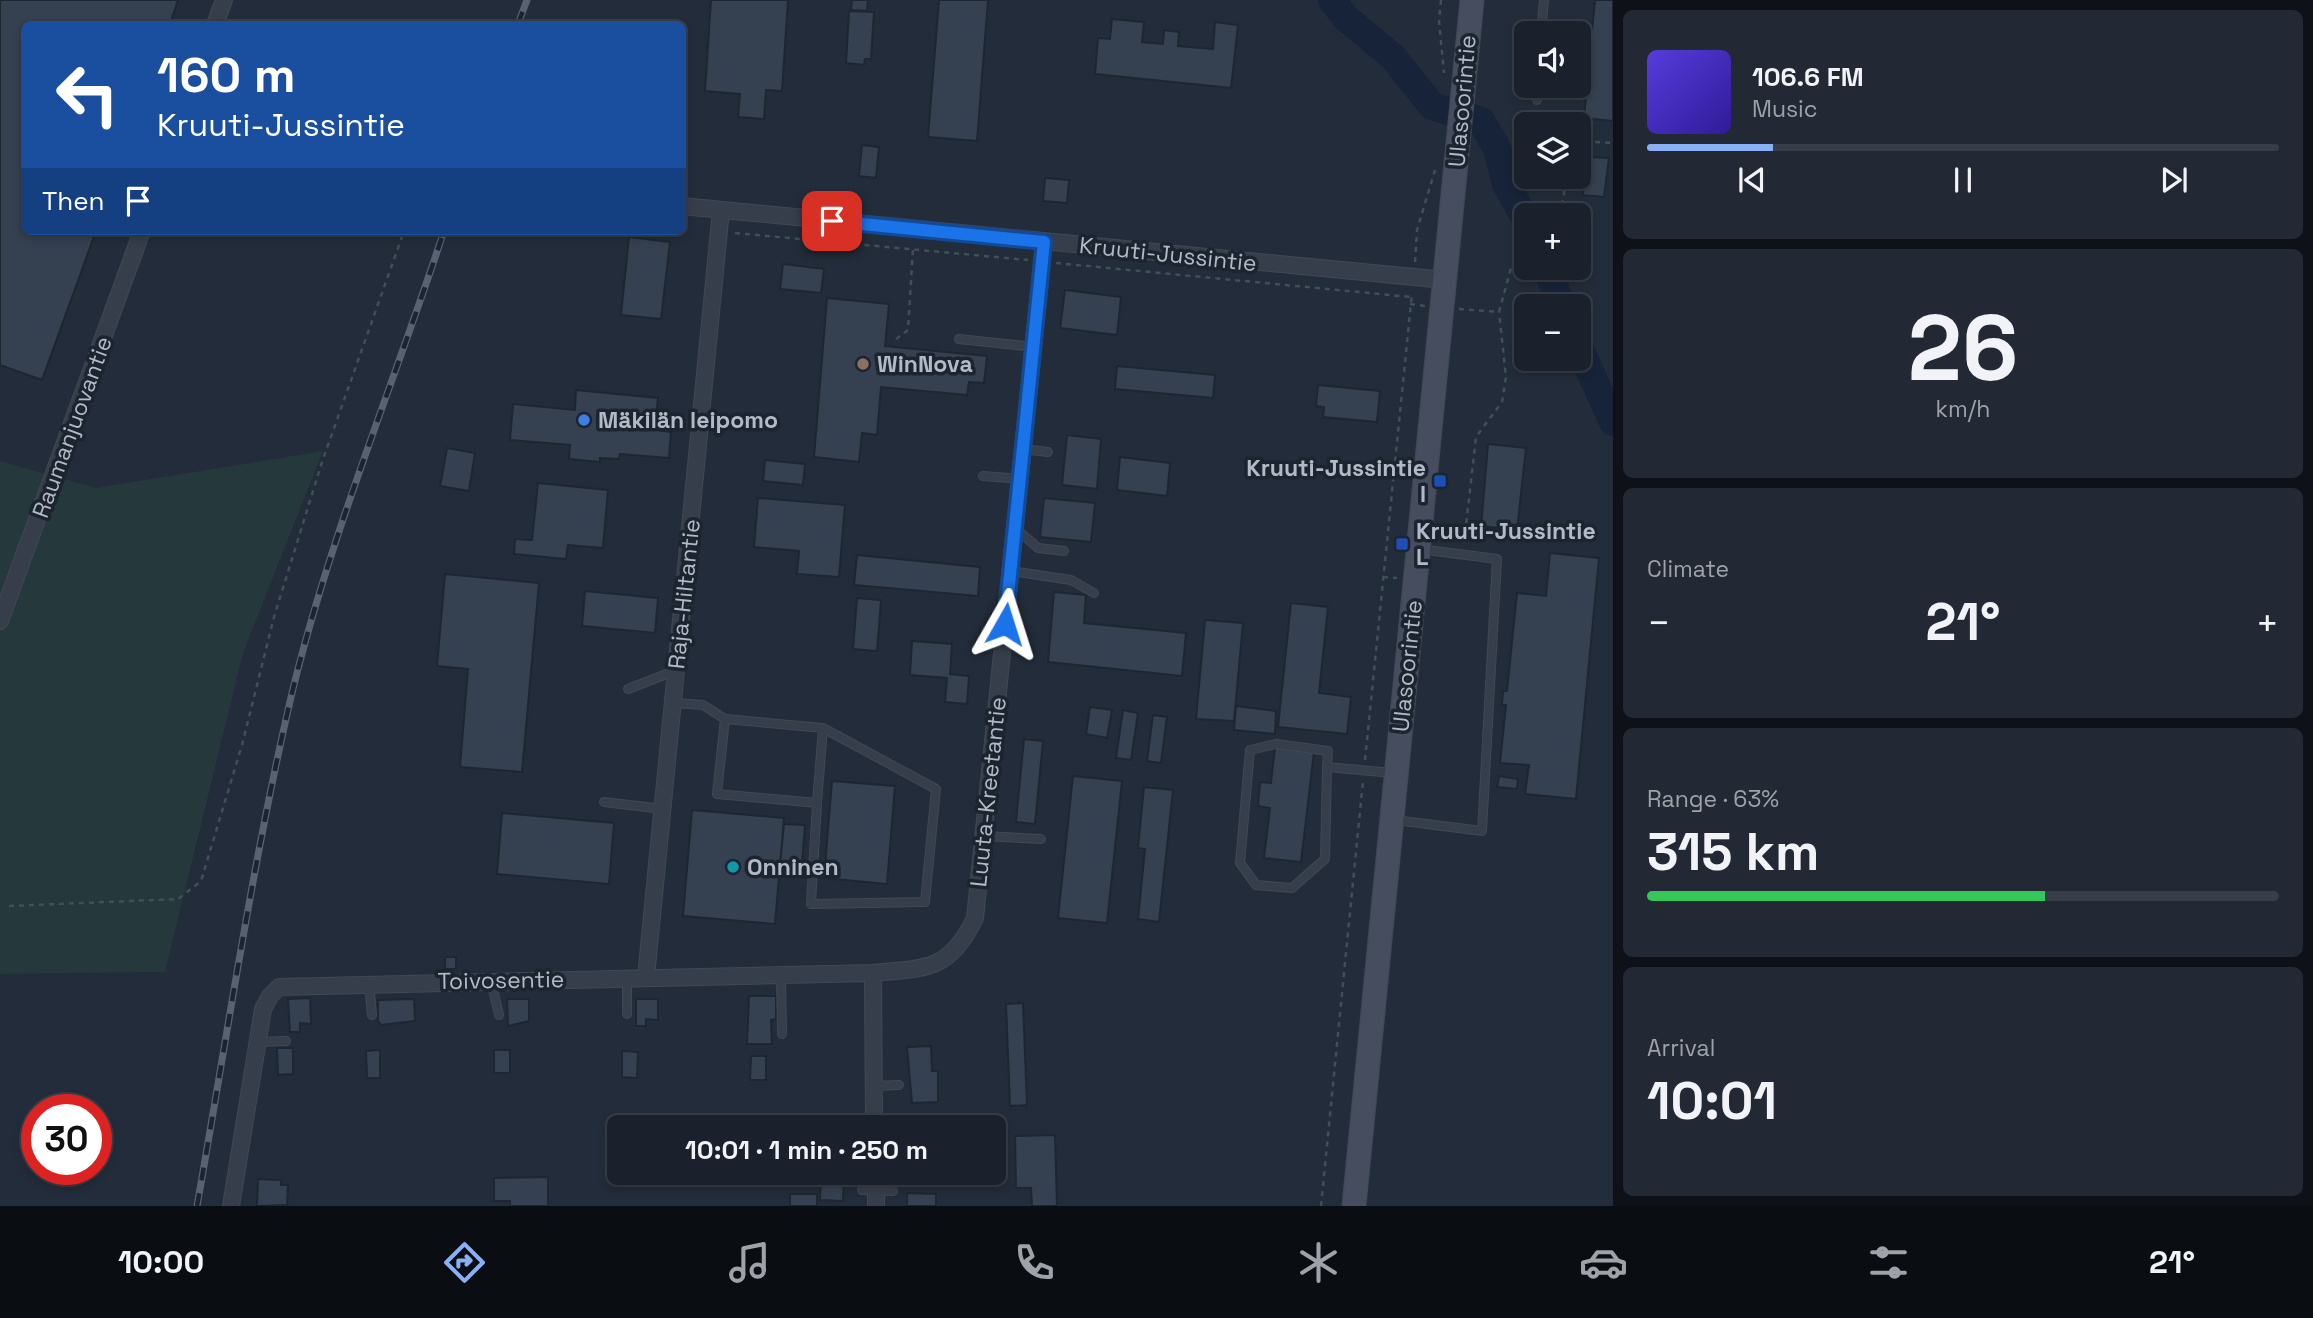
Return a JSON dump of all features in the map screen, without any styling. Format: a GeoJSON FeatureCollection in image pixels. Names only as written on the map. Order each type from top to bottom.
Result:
{"type":"FeatureCollection","features":[{"type":"Feature","properties":{"kind":"street"},"geometry":{"type":"LineString","coordinates":[[216,21],[223,0]]}},
{"type":"Feature","properties":{"kind":"street","name":"Ulasoorintie"},"geometry":{"type":"LineString","coordinates":[[1354,1206],[1472,0]]}},
{"type":"Feature","properties":{"kind":"street","name":"Kruuti-Jussintie"},"geometry":{"type":"LineString","coordinates":[[686,206],[1445,281]]}},
{"type":"Feature","properties":{"kind":"street","name":"Raja-Hiltantie"},"geometry":{"type":"LineString","coordinates":[[646,977],[722,210]]}},
{"type":"Feature","properties":{"kind":"street","name":"Raumanjuovantie"},"geometry":{"type":"LineString","coordinates":[[0,621],[141,235]]}},
{"type":"Feature","properties":{"kind":"street","name":"Luuta-Kreetantie"},"geometry":{"type":"LineString","coordinates":[[949,957],[964,942],[975,918],[1044,242]]}},
{"type":"Feature","properties":{"kind":"street","name":"Toivosentie"},"geometry":{"type":"LineString","coordinates":[[231,1206],[263,1009],[279,987],[873,973],[922,968],[949,957]]}},
{"type":"Feature","properties":{"kind":"street"},"geometry":{"type":"LineString","coordinates":[[873,973],[874,1115]]}},
{"type":"Feature","properties":{"kind":"lane"},"geometry":{"type":"LineString","coordinates":[[1543,21],[1544,0]]}},
{"type":"Feature","properties":{"kind":"lane"},"geometry":{"type":"LineString","coordinates":[[959,339],[1034,347]]}},
{"type":"Feature","properties":{"kind":"lane"},"geometry":{"type":"LineString","coordinates":[[1023,449],[1048,452]]}},
{"type":"Feature","properties":{"kind":"lane"},"geometry":{"type":"LineString","coordinates":[[982,476],[1020,480]]}},
{"type":"Feature","properties":{"kind":"lane"},"geometry":{"type":"LineString","coordinates":[[1015,528],[1038,548],[1065,551]]}},
{"type":"Feature","properties":{"kind":"lane"},"geometry":{"type":"LineString","coordinates":[[1392,820],[1482,831],[1497,559],[1419,549]]}},
{"type":"Feature","properties":{"kind":"lane"},"geometry":{"type":"LineString","coordinates":[[1011,571],[1071,580],[1094,593]]}},
{"type":"Feature","properties":{"kind":"lane"},"geometry":{"type":"LineString","coordinates":[[628,689],[677,670]]}},
{"type":"Feature","properties":{"kind":"lane"},"geometry":{"type":"LineString","coordinates":[[674,703],[703,705],[725,719],[823,728],[936,789],[925,902],[811,904],[823,728]]}},
{"type":"Feature","properties":{"kind":"lane"},"geometry":{"type":"LineString","coordinates":[[725,719],[717,794],[817,803]]}},
{"type":"Feature","properties":{"kind":"lane"},"geometry":{"type":"LineString","coordinates":[[1276,744],[1328,751],[1327,767],[1325,859],[1292,888],[1256,885],[1240,863],[1251,750],[1276,744]]}},
{"type":"Feature","properties":{"kind":"lane"},"geometry":{"type":"LineString","coordinates":[[1327,767],[1396,773]]}},
{"type":"Feature","properties":{"kind":"lane"},"geometry":{"type":"LineString","coordinates":[[604,802],[663,809]]}},
{"type":"Feature","properties":{"kind":"lane"},"geometry":{"type":"LineString","coordinates":[[984,836],[1041,839]]}},
{"type":"Feature","properties":{"kind":"lane"},"geometry":{"type":"LineString","coordinates":[[781,975],[782,1034]]}},
{"type":"Feature","properties":{"kind":"lane"},"geometry":{"type":"LineString","coordinates":[[627,978],[627,1014]]}},
{"type":"Feature","properties":{"kind":"lane"},"geometry":{"type":"LineString","coordinates":[[491,981],[499,1015]]}},
{"type":"Feature","properties":{"kind":"lane"},"geometry":{"type":"LineString","coordinates":[[369,983],[372,1015]]}},
{"type":"Feature","properties":{"kind":"lane"},"geometry":{"type":"LineString","coordinates":[[258,1042],[286,1041]]}},
{"type":"Feature","properties":{"kind":"lane"},"geometry":{"type":"LineString","coordinates":[[873,1086],[899,1085]]}},
{"type":"Feature","properties":{"kind":"lane"},"geometry":{"type":"LineString","coordinates":[[871,1196],[894,1191]]}},
{"type":"Feature","properties":{"kind":"path"},"geometry":{"type":"LineString","coordinates":[[1441,0],[1439,21],[1445,80]]}},
{"type":"Feature","properties":{"kind":"path"},"geometry":{"type":"LineString","coordinates":[[1591,142],[1613,143]]}},
{"type":"Feature","properties":{"kind":"path"},"geometry":{"type":"LineString","coordinates":[[1321,1206],[1417,230],[1437,160]]}},
{"type":"Feature","properties":{"kind":"path"},"geometry":{"type":"LineString","coordinates":[[719,231],[1411,297]]}},
{"type":"Feature","properties":{"kind":"path"},"geometry":{"type":"LineString","coordinates":[[9,906],[178,899],[201,881],[243,745],[274,617],[314,488],[403,235]]}},
{"type":"Feature","properties":{"kind":"path"},"geometry":{"type":"LineString","coordinates":[[896,339],[908,330],[913,249]]}},
{"type":"Feature","properties":{"kind":"path"},"geometry":{"type":"LineString","coordinates":[[1463,555],[1476,437],[1502,402],[1506,377],[1499,312],[1511,268],[1514,266]]}},
{"type":"Feature","properties":{"kind":"path"},"geometry":{"type":"LineString","coordinates":[[1443,308],[1499,312]]}},
{"type":"Feature","properties":{"kind":"green space"},"geometry":{"type":"Polygon","coordinates":[[[323,451],[243,653],[165,972],[0,974],[0,461],[96,488],[323,451]]]}},
{"type":"Feature","properties":{"kind":"building"},"geometry":{"type":"Polygon","coordinates":[[[0,0],[178,0],[171,21],[21,21],[21,235],[95,235],[42,380],[0,365],[0,0]]]}},
{"type":"Feature","properties":{"kind":"building"},"geometry":{"type":"Polygon","coordinates":[[[711,0],[788,0],[782,91],[766,90],[764,119],[738,117],[740,94],[705,91],[711,0]]]}},
{"type":"Feature","properties":{"kind":"building"},"geometry":{"type":"Polygon","coordinates":[[[852,0],[868,0],[867,11],[851,10],[852,0]]]}},
{"type":"Feature","properties":{"kind":"building"},"geometry":{"type":"Polygon","coordinates":[[[939,0],[988,0],[977,141],[928,137],[939,0]]]}},
{"type":"Feature","properties":{"kind":"building"},"geometry":{"type":"Polygon","coordinates":[[[1595,0],[1613,0],[1613,121],[1591,119],[1591,112],[1585,112],[1586,98],[1591,98],[1591,43],[1595,0]]]}},
{"type":"Feature","properties":{"kind":"building"},"geometry":{"type":"Polygon","coordinates":[[[849,11],[874,12],[871,59],[865,59],[864,65],[846,63],[849,11]]]}},
{"type":"Feature","properties":{"kind":"building"},"geometry":{"type":"Polygon","coordinates":[[[1112,19],[1144,22],[1142,42],[1163,44],[1164,30],[1179,32],[1178,46],[1213,49],[1215,22],[1238,25],[1231,88],[1095,74],[1098,38],[1110,39],[1112,19]]]}},
{"type":"Feature","properties":{"kind":"building"},"geometry":{"type":"Polygon","coordinates":[[[862,145],[879,147],[876,178],[859,176],[862,145]]]}},
{"type":"Feature","properties":{"kind":"building"},"geometry":{"type":"Polygon","coordinates":[[[1591,157],[1609,158],[1604,197],[1583,195],[1584,189],[1591,189],[1591,157]]]}},
{"type":"Feature","properties":{"kind":"building"},"geometry":{"type":"Polygon","coordinates":[[[1045,178],[1069,180],[1067,203],[1043,201],[1045,178]]]}},
{"type":"Feature","properties":{"kind":"building"},"geometry":{"type":"Polygon","coordinates":[[[629,237],[670,242],[661,319],[621,315],[629,237]]]}},
{"type":"Feature","properties":{"kind":"building"},"geometry":{"type":"Polygon","coordinates":[[[783,264],[824,269],[821,293],[780,289],[783,264]]]}},
{"type":"Feature","properties":{"kind":"building"},"geometry":{"type":"Polygon","coordinates":[[[1065,290],[1121,297],[1117,335],[1060,328],[1065,290]]]}},
{"type":"Feature","properties":{"kind":"building"},"geometry":{"type":"Polygon","coordinates":[[[827,298],[889,304],[885,346],[987,356],[984,383],[969,382],[967,395],[881,387],[877,435],[862,433],[859,462],[814,457],[827,298]]]}},
{"type":"Feature","properties":{"kind":"building"},"geometry":{"type":"Polygon","coordinates":[[[1117,366],[1215,375],[1213,398],[1115,389],[1117,366]]]}},
{"type":"Feature","properties":{"kind":"building"},"geometry":{"type":"Polygon","coordinates":[[[1318,385],[1380,391],[1377,422],[1323,417],[1324,407],[1316,406],[1318,385]]]}},
{"type":"Feature","properties":{"kind":"building","name":"Mäkilän leipomo"},"geometry":{"type":"Polygon","coordinates":[[[576,390],[658,398],[655,430],[671,432],[669,458],[620,454],[619,459],[600,458],[600,462],[569,459],[570,445],[510,440],[513,404],[575,410],[576,390]]]}},
{"type":"Feature","properties":{"kind":"building"},"geometry":{"type":"Polygon","coordinates":[[[1067,435],[1101,439],[1097,489],[1062,485],[1067,435]]]}},
{"type":"Feature","properties":{"kind":"building"},"geometry":{"type":"Polygon","coordinates":[[[1488,444],[1526,448],[1517,530],[1481,526],[1488,444]]]}},
{"type":"Feature","properties":{"kind":"building"},"geometry":{"type":"Polygon","coordinates":[[[447,448],[475,453],[469,491],[440,486],[447,448]]]}},
{"type":"Feature","properties":{"kind":"building"},"geometry":{"type":"Polygon","coordinates":[[[1120,457],[1170,463],[1167,496],[1117,490],[1120,457]]]}},
{"type":"Feature","properties":{"kind":"building"},"geometry":{"type":"Polygon","coordinates":[[[765,460],[805,464],[803,485],[763,481],[765,460]]]}},
{"type":"Feature","properties":{"kind":"building"},"geometry":{"type":"Polygon","coordinates":[[[538,483],[608,490],[603,548],[568,545],[566,559],[514,554],[515,539],[532,540],[538,483]]]}},
{"type":"Feature","properties":{"kind":"building"},"geometry":{"type":"Polygon","coordinates":[[[758,498],[845,505],[839,577],[797,574],[799,551],[754,547],[758,498]]]}},
{"type":"Feature","properties":{"kind":"building"},"geometry":{"type":"Polygon","coordinates":[[[1044,498],[1095,503],[1091,542],[1040,537],[1044,498]]]}},
{"type":"Feature","properties":{"kind":"building"},"geometry":{"type":"Polygon","coordinates":[[[1550,553],[1599,558],[1576,799],[1525,794],[1529,765],[1500,763],[1506,705],[1502,705],[1503,691],[1507,691],[1517,593],[1546,596],[1550,553]]]}},
{"type":"Feature","properties":{"kind":"building"},"geometry":{"type":"Polygon","coordinates":[[[857,555],[980,567],[978,596],[854,585],[857,555]]]}},
{"type":"Feature","properties":{"kind":"building"},"geometry":{"type":"Polygon","coordinates":[[[445,574],[539,583],[522,772],[460,767],[468,669],[437,666],[445,574]]]}},
{"type":"Feature","properties":{"kind":"building"},"geometry":{"type":"Polygon","coordinates":[[[585,591],[658,598],[655,633],[582,626],[585,591]]]}},
{"type":"Feature","properties":{"kind":"building"},"geometry":{"type":"Polygon","coordinates":[[[1054,592],[1086,595],[1084,623],[1186,633],[1182,676],[1048,662],[1054,592]]]}},
{"type":"Feature","properties":{"kind":"building"},"geometry":{"type":"Polygon","coordinates":[[[857,598],[881,600],[877,651],[853,649],[857,598]]]}},
{"type":"Feature","properties":{"kind":"building"},"geometry":{"type":"Polygon","coordinates":[[[1291,603],[1328,607],[1319,693],[1351,697],[1347,734],[1278,727],[1291,603]]]}},
{"type":"Feature","properties":{"kind":"building"},"geometry":{"type":"Polygon","coordinates":[[[1205,620],[1243,623],[1234,721],[1196,719],[1205,620]]]}},
{"type":"Feature","properties":{"kind":"building"},"geometry":{"type":"Polygon","coordinates":[[[912,641],[952,644],[950,674],[969,676],[967,704],[945,702],[947,678],[910,675],[912,641]]]}},
{"type":"Feature","properties":{"kind":"building"},"geometry":{"type":"Polygon","coordinates":[[[1236,706],[1276,711],[1275,734],[1234,730],[1236,706]]]}},
{"type":"Feature","properties":{"kind":"building"},"geometry":{"type":"Polygon","coordinates":[[[1090,707],[1112,710],[1107,738],[1086,734],[1090,707]]]}},
{"type":"Feature","properties":{"kind":"building"},"geometry":{"type":"Polygon","coordinates":[[[1123,710],[1138,713],[1131,760],[1116,758],[1123,710]]]}},
{"type":"Feature","properties":{"kind":"building"},"geometry":{"type":"Polygon","coordinates":[[[1153,715],[1167,717],[1161,763],[1147,761],[1153,715]]]}},
{"type":"Feature","properties":{"kind":"building"},"geometry":{"type":"Polygon","coordinates":[[[1024,739],[1043,741],[1035,824],[1016,822],[1024,739]]]}},
{"type":"Feature","properties":{"kind":"building"},"geometry":{"type":"Polygon","coordinates":[[[1275,747],[1314,752],[1301,862],[1264,858],[1270,808],[1258,806],[1260,782],[1271,783],[1275,747]]]}},
{"type":"Feature","properties":{"kind":"building"},"geometry":{"type":"Polygon","coordinates":[[[1073,776],[1122,781],[1107,923],[1058,918],[1073,776]]]}},
{"type":"Feature","properties":{"kind":"building"},"geometry":{"type":"Polygon","coordinates":[[[1499,776],[1518,779],[1517,789],[1497,787],[1499,776]]]}},
{"type":"Feature","properties":{"kind":"building"},"geometry":{"type":"Polygon","coordinates":[[[832,781],[895,786],[887,884],[824,878],[832,781]]]}},
{"type":"Feature","properties":{"kind":"building"},"geometry":{"type":"Polygon","coordinates":[[[1144,787],[1173,790],[1159,922],[1138,919],[1145,849],[1138,848],[1144,787]]]}},
{"type":"Feature","properties":{"kind":"building","name":"Onninen"},"geometry":{"type":"Polygon","coordinates":[[[692,810],[784,818],[775,924],[683,916],[692,810]]]}},
{"type":"Feature","properties":{"kind":"building"},"geometry":{"type":"Polygon","coordinates":[[[502,813],[614,823],[609,884],[497,874],[502,813]]]}},
{"type":"Feature","properties":{"kind":"building"},"geometry":{"type":"Polygon","coordinates":[[[784,824],[805,825],[801,876],[779,875],[784,824]]]}},
{"type":"Feature","properties":{"kind":"building"},"geometry":{"type":"Polygon","coordinates":[[[445,957],[456,957],[456,969],[445,969],[445,957]]]}},
{"type":"Feature","properties":{"kind":"building"},"geometry":{"type":"Polygon","coordinates":[[[749,996],[776,996],[776,1019],[771,1020],[772,1044],[747,1044],[749,996]]]}},
{"type":"Feature","properties":{"kind":"building"},"geometry":{"type":"Polygon","coordinates":[[[310,998],[311,1024],[300,1023],[300,1032],[290,1032],[288,999],[310,998]]]}},
{"type":"Feature","properties":{"kind":"building"},"geometry":{"type":"Polygon","coordinates":[[[414,999],[415,1021],[381,1025],[378,1021],[378,1000],[414,999]]]}},
{"type":"Feature","properties":{"kind":"building"},"geometry":{"type":"Polygon","coordinates":[[[507,999],[529,999],[529,1021],[508,1026],[507,999]]]}},
{"type":"Feature","properties":{"kind":"building"},"geometry":{"type":"Polygon","coordinates":[[[636,999],[658,999],[658,1020],[646,1019],[646,1026],[636,1026],[636,999]]]}},
{"type":"Feature","properties":{"kind":"building"},"geometry":{"type":"Polygon","coordinates":[[[1023,1003],[1027,1105],[1010,1106],[1006,1004],[1023,1003]]]}},
{"type":"Feature","properties":{"kind":"building"},"geometry":{"type":"Polygon","coordinates":[[[931,1046],[932,1071],[938,1071],[938,1102],[912,1103],[907,1047],[931,1046]]]}},
{"type":"Feature","properties":{"kind":"building"},"geometry":{"type":"Polygon","coordinates":[[[277,1048],[293,1048],[293,1074],[278,1075],[277,1048]]]}},
{"type":"Feature","properties":{"kind":"building"},"geometry":{"type":"Polygon","coordinates":[[[380,1050],[380,1078],[367,1078],[366,1051],[380,1050]]]}},
{"type":"Feature","properties":{"kind":"building"},"geometry":{"type":"Polygon","coordinates":[[[494,1050],[510,1050],[510,1073],[494,1073],[494,1050]]]}},
{"type":"Feature","properties":{"kind":"building"},"geometry":{"type":"Polygon","coordinates":[[[622,1051],[638,1052],[637,1078],[622,1077],[622,1051]]]}},
{"type":"Feature","properties":{"kind":"building"},"geometry":{"type":"Polygon","coordinates":[[[751,1056],[766,1056],[766,1080],[750,1080],[751,1056]]]}},
{"type":"Feature","properties":{"kind":"building"},"geometry":{"type":"Polygon","coordinates":[[[1055,1135],[1057,1206],[1032,1206],[1031,1188],[1016,1188],[1015,1136],[1055,1135]]]}},
{"type":"Feature","properties":{"kind":"building"},"geometry":{"type":"Polygon","coordinates":[[[548,1177],[548,1206],[510,1206],[510,1201],[494,1201],[494,1178],[548,1177]]]}},
{"type":"Feature","properties":{"kind":"building"},"geometry":{"type":"Polygon","coordinates":[[[258,1179],[281,1180],[281,1185],[288,1185],[287,1205],[257,1206],[258,1179]]]}},
{"type":"Feature","properties":{"kind":"building"},"geometry":{"type":"Polygon","coordinates":[[[821,1185],[844,1185],[843,1201],[820,1200],[821,1185]]]}},
{"type":"Feature","properties":{"kind":"building"},"geometry":{"type":"Polygon","coordinates":[[[907,1193],[936,1194],[936,1206],[907,1206],[907,1193]]]}},
{"type":"Feature","properties":{"kind":"building"},"geometry":{"type":"Polygon","coordinates":[[[790,1194],[817,1194],[817,1206],[790,1206],[790,1194]]]}},
{"type":"Feature","properties":{"kind":"waterway"},"geometry":{"type":"LineString","coordinates":[[1332,0],[1346,18],[1393,57],[1432,106],[1481,121],[1497,148],[1506,184],[1517,203]]}},
{"type":"Feature","properties":{"kind":"waterway"},"geometry":{"type":"LineString","coordinates":[[1551,280],[1557,294]]}},
{"type":"Feature","properties":{"kind":"waterway"},"geometry":{"type":"LineString","coordinates":[[1590,371],[1613,422]]}},
{"type":"Feature","properties":{"kind":"railway"},"geometry":{"type":"LineString","coordinates":[[519,21],[527,0]]}},
{"type":"Feature","properties":{"kind":"railway"},"geometry":{"type":"LineString","coordinates":[[197,1206],[252,887],[291,697],[306,638],[343,521],[443,235]]}},
{"type":"Feature","properties":{"kind":"place","name":"WinNova"},"geometry":{"type":"Point","coordinates":[863,364]}},
{"type":"Feature","properties":{"kind":"place","name":"Mäkilän leipomo"},"geometry":{"type":"Point","coordinates":[584,420]}},
{"type":"Feature","properties":{"kind":"place","name":"Kruuti-Jussintie I"},"geometry":{"type":"Point","coordinates":[1440,481]}},
{"type":"Feature","properties":{"kind":"place","name":"Kruuti-Jussintie L"},"geometry":{"type":"Point","coordinates":[1402,544]}},
{"type":"Feature","properties":{"kind":"place","name":"Onninen"},"geometry":{"type":"Point","coordinates":[733,867]}},
{"type":"Feature","properties":{"kind":"route"},"geometry":{"type":"LineString","coordinates":[[832,221],[1044,242],[1005,624]]}}]}
